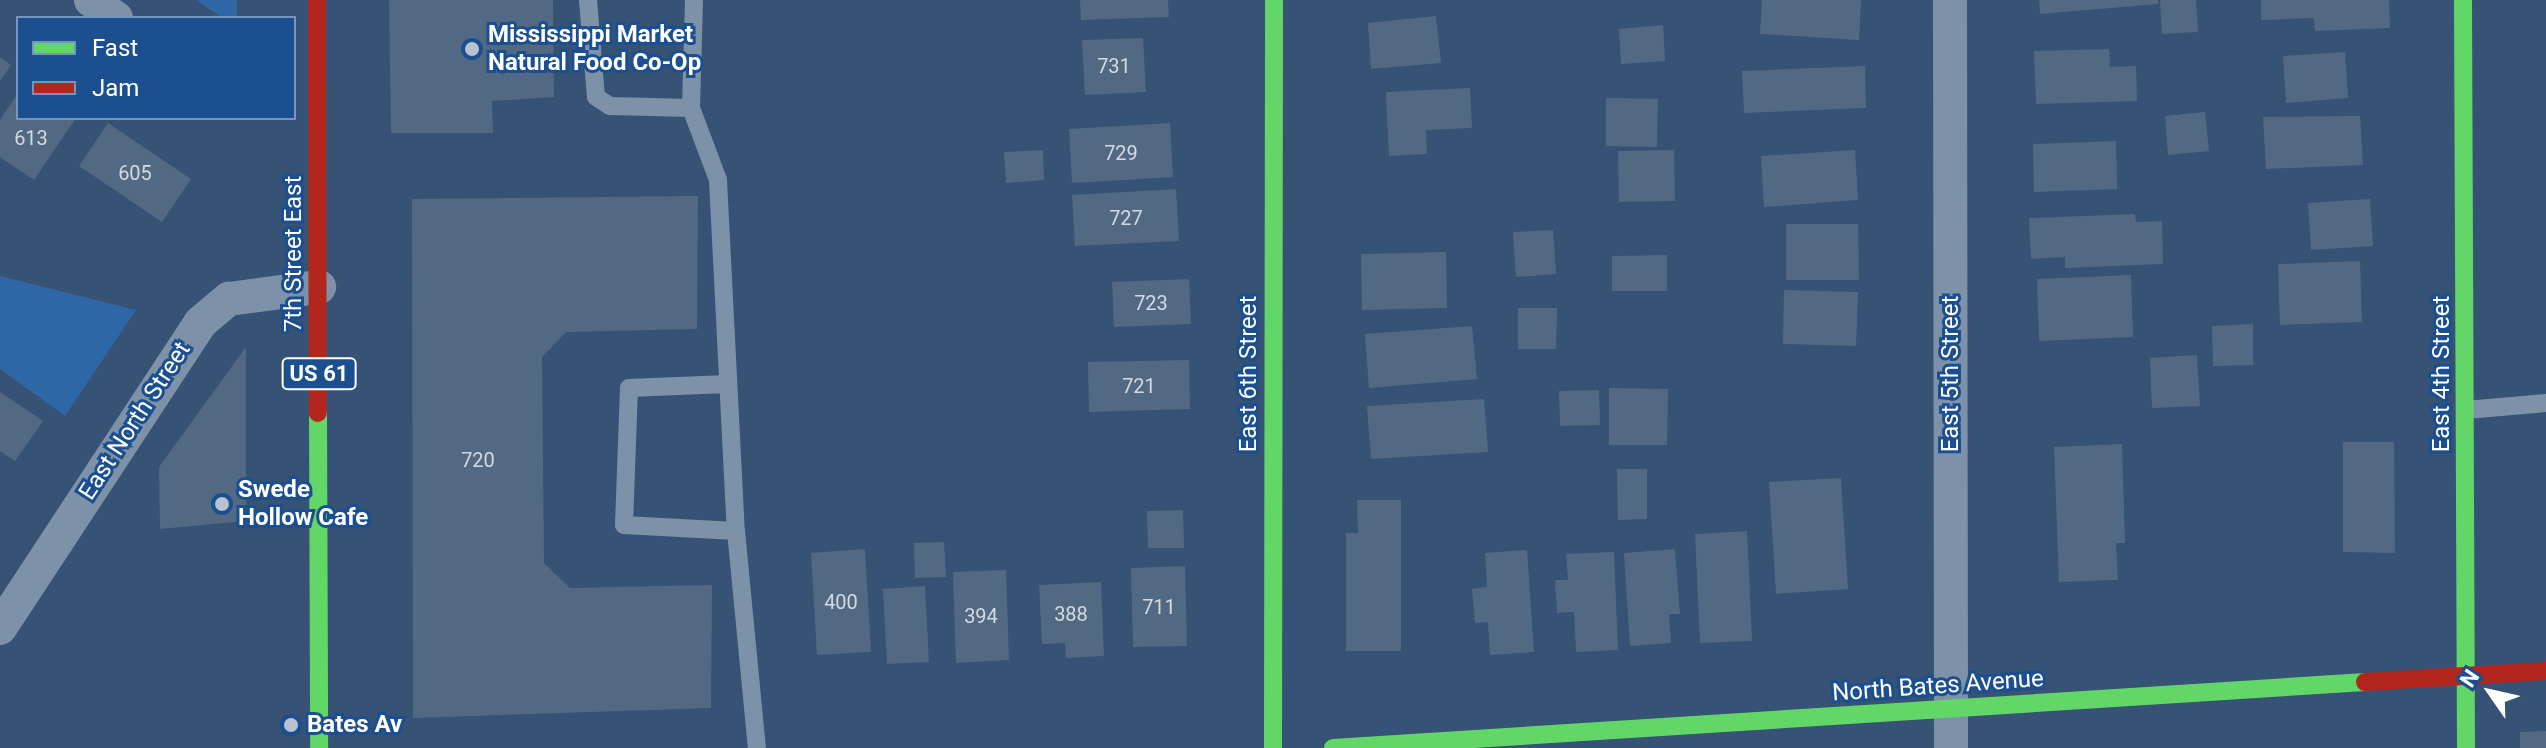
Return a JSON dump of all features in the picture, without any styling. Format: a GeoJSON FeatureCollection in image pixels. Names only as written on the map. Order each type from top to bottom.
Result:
{"type":"FeatureCollection","features":[{"type":"Feature","properties":{"kind":"street"},"geometry":{"type":"LineString","coordinates":[[91,0],[113,16]]}},
{"type":"Feature","properties":{"kind":"street","name":"7th Street East"},"geometry":{"type":"LineString","coordinates":[[317,0],[306,86],[319,287],[319,748]]}},
{"type":"Feature","properties":{"kind":"street","name":"East 6th Street"},"geometry":{"type":"LineString","coordinates":[[1273,748],[1274,0]]}},
{"type":"Feature","properties":{"kind":"street","name":"East 5th Street"},"geometry":{"type":"LineString","coordinates":[[1950,0],[1951,748]]}},
{"type":"Feature","properties":{"kind":"street","name":"East 4th Street"},"geometry":{"type":"LineString","coordinates":[[2463,0],[2466,748]]}},
{"type":"Feature","properties":{"kind":"street","name":"East North Street"},"geometry":{"type":"LineString","coordinates":[[0,628],[200,323],[229,299],[319,287]]}},
{"type":"Feature","properties":{"kind":"street","name":"North Bates Avenue"},"geometry":{"type":"LineString","coordinates":[[1333,748],[2546,671]]}},
{"type":"Feature","properties":{"kind":"lane"},"geometry":{"type":"LineString","coordinates":[[588,0],[596,97],[610,106],[691,108]]}},
{"type":"Feature","properties":{"kind":"lane"},"geometry":{"type":"LineString","coordinates":[[694,0],[691,108],[718,180],[736,531],[757,748]]}},
{"type":"Feature","properties":{"kind":"lane"},"geometry":{"type":"LineString","coordinates":[[727,384],[629,388],[624,525],[736,531]]}},
{"type":"Feature","properties":{"kind":"lane"},"geometry":{"type":"LineString","coordinates":[[2466,410],[2546,403]]}},
{"type":"Feature","properties":{"kind":"shaded area"},"geometry":{"type":"Polygon","coordinates":[[[196,0],[237,0],[237,16],[219,16],[196,0]]]}},
{"type":"Feature","properties":{"kind":"shaded area"},"geometry":{"type":"Polygon","coordinates":[[[0,276],[136,310],[65,416],[0,369],[0,276]]]}},
{"type":"Feature","properties":{"kind":"building","name":"Mississippi Market Natural Food Co-Op"},"geometry":{"type":"Polygon","coordinates":[[[389,0],[553,0],[554,97],[492,101],[493,133],[391,133],[389,0]]]}},
{"type":"Feature","properties":{"kind":"building"},"geometry":{"type":"Polygon","coordinates":[[[1080,0],[1168,0],[1169,17],[1081,20],[1080,0]]]}},
{"type":"Feature","properties":{"kind":"building"},"geometry":{"type":"Polygon","coordinates":[[[1762,0],[1861,0],[1859,40],[1760,34],[1762,0]]]}},
{"type":"Feature","properties":{"kind":"building"},"geometry":{"type":"Polygon","coordinates":[[[2039,0],[2158,0],[2158,4],[2040,14],[2039,0]]]}},
{"type":"Feature","properties":{"kind":"building"},"geometry":{"type":"Polygon","coordinates":[[[2160,0],[2196,0],[2198,32],[2162,34],[2160,0]]]}},
{"type":"Feature","properties":{"kind":"building"},"geometry":{"type":"Polygon","coordinates":[[[2261,0],[2389,0],[2390,28],[2315,31],[2314,18],[2261,20],[2261,0]]]}},
{"type":"Feature","properties":{"kind":"building"},"geometry":{"type":"Polygon","coordinates":[[[1436,16],[1441,63],[1371,69],[1368,23],[1436,16]]]}},
{"type":"Feature","properties":{"kind":"building"},"geometry":{"type":"Polygon","coordinates":[[[1663,25],[1665,61],[1621,64],[1619,29],[1663,25]]]}},
{"type":"Feature","properties":{"kind":"building"},"geometry":{"type":"Polygon","coordinates":[[[1143,38],[1146,92],[1085,95],[1082,40],[1143,38]]]}},
{"type":"Feature","properties":{"kind":"building"},"geometry":{"type":"Polygon","coordinates":[[[2109,49],[2110,67],[2136,66],[2137,101],[2036,104],[2034,51],[2109,49]]]}},
{"type":"Feature","properties":{"kind":"building"},"geometry":{"type":"Polygon","coordinates":[[[2345,52],[2348,98],[2286,103],[2283,56],[2345,52]]]}},
{"type":"Feature","properties":{"kind":"building"},"geometry":{"type":"Polygon","coordinates":[[[0,57],[11,65],[0,81],[0,57]]]}},
{"type":"Feature","properties":{"kind":"building"},"geometry":{"type":"Polygon","coordinates":[[[1865,66],[1866,108],[1744,113],[1742,71],[1865,66]]]}},
{"type":"Feature","properties":{"kind":"building"},"geometry":{"type":"Polygon","coordinates":[[[1470,88],[1472,128],[1426,130],[1427,154],[1389,156],[1386,92],[1470,88]]]}},
{"type":"Feature","properties":{"kind":"building"},"geometry":{"type":"Polygon","coordinates":[[[16,96],[16,120],[75,120],[34,180],[0,157],[0,120],[16,96]]]}},
{"type":"Feature","properties":{"kind":"building"},"geometry":{"type":"Polygon","coordinates":[[[1606,98],[1658,99],[1657,147],[1606,146],[1606,98]]]}},
{"type":"Feature","properties":{"kind":"building"},"geometry":{"type":"Polygon","coordinates":[[[2205,112],[2209,151],[2168,155],[2165,116],[2205,112]]]}},
{"type":"Feature","properties":{"kind":"building"},"geometry":{"type":"Polygon","coordinates":[[[2360,116],[2363,165],[2266,169],[2263,117],[2360,116]]]}},
{"type":"Feature","properties":{"kind":"building"},"geometry":{"type":"Polygon","coordinates":[[[108,123],[191,179],[162,222],[79,166],[108,123]]]}},
{"type":"Feature","properties":{"kind":"building"},"geometry":{"type":"Polygon","coordinates":[[[1170,123],[1173,177],[1072,183],[1069,129],[1170,123]]]}},
{"type":"Feature","properties":{"kind":"building"},"geometry":{"type":"Polygon","coordinates":[[[2116,141],[2117,189],[2034,192],[2033,144],[2116,141]]]}},
{"type":"Feature","properties":{"kind":"building"},"geometry":{"type":"Polygon","coordinates":[[[1043,150],[1044,180],[1006,183],[1004,152],[1043,150]]]}},
{"type":"Feature","properties":{"kind":"building"},"geometry":{"type":"Polygon","coordinates":[[[1674,150],[1675,201],[1619,202],[1618,151],[1674,150]]]}},
{"type":"Feature","properties":{"kind":"building"},"geometry":{"type":"Polygon","coordinates":[[[1855,150],[1858,200],[1764,207],[1761,156],[1855,150]]]}},
{"type":"Feature","properties":{"kind":"building"},"geometry":{"type":"Polygon","coordinates":[[[1176,189],[1179,241],[1075,246],[1072,195],[1176,189]]]}},
{"type":"Feature","properties":{"kind":"building"},"geometry":{"type":"Polygon","coordinates":[[[698,196],[697,329],[566,332],[542,357],[544,563],[570,588],[712,585],[711,708],[413,718],[412,199],[698,196]]]}},
{"type":"Feature","properties":{"kind":"building"},"geometry":{"type":"Polygon","coordinates":[[[2370,199],[2373,246],[2311,250],[2308,203],[2370,199]]]}},
{"type":"Feature","properties":{"kind":"building"},"geometry":{"type":"Polygon","coordinates":[[[2135,214],[2136,222],[2162,221],[2163,264],[2065,268],[2065,257],[2031,259],[2029,218],[2135,214]]]}},
{"type":"Feature","properties":{"kind":"building"},"geometry":{"type":"Polygon","coordinates":[[[1786,224],[1858,224],[1859,280],[1786,280],[1786,224]]]}},
{"type":"Feature","properties":{"kind":"building"},"geometry":{"type":"Polygon","coordinates":[[[1553,230],[1556,274],[1516,277],[1513,232],[1553,230]]]}},
{"type":"Feature","properties":{"kind":"building"},"geometry":{"type":"Polygon","coordinates":[[[1446,252],[1447,308],[1362,310],[1361,254],[1446,252]]]}},
{"type":"Feature","properties":{"kind":"building"},"geometry":{"type":"Polygon","coordinates":[[[1667,255],[1667,291],[1612,291],[1612,256],[1667,255]]]}},
{"type":"Feature","properties":{"kind":"building"},"geometry":{"type":"Polygon","coordinates":[[[2360,261],[2362,322],[2280,325],[2278,264],[2360,261]]]}},
{"type":"Feature","properties":{"kind":"building"},"geometry":{"type":"Polygon","coordinates":[[[2131,275],[2133,337],[2039,341],[2037,279],[2131,275]]]}},
{"type":"Feature","properties":{"kind":"building"},"geometry":{"type":"Polygon","coordinates":[[[1189,279],[1191,324],[1114,327],[1112,282],[1189,279]]]}},
{"type":"Feature","properties":{"kind":"building"},"geometry":{"type":"Polygon","coordinates":[[[1784,290],[1858,292],[1856,346],[1783,344],[1784,290]]]}},
{"type":"Feature","properties":{"kind":"building"},"geometry":{"type":"Polygon","coordinates":[[[1518,308],[1557,308],[1556,349],[1518,349],[1518,308]]]}},
{"type":"Feature","properties":{"kind":"building"},"geometry":{"type":"Polygon","coordinates":[[[2253,324],[2253,365],[2213,366],[2212,326],[2253,324]]]}},
{"type":"Feature","properties":{"kind":"building"},"geometry":{"type":"Polygon","coordinates":[[[1472,326],[1477,379],[1369,388],[1365,334],[1472,326]]]}},
{"type":"Feature","properties":{"kind":"building"},"geometry":{"type":"Polygon","coordinates":[[[246,347],[246,521],[160,529],[159,467],[246,347]]]}},
{"type":"Feature","properties":{"kind":"building"},"geometry":{"type":"Polygon","coordinates":[[[2197,355],[2200,406],[2152,408],[2150,358],[2197,355]]]}},
{"type":"Feature","properties":{"kind":"building"},"geometry":{"type":"Polygon","coordinates":[[[1189,360],[1190,409],[1089,412],[1088,362],[1189,360]]]}},
{"type":"Feature","properties":{"kind":"building"},"geometry":{"type":"Polygon","coordinates":[[[1609,388],[1668,389],[1667,445],[1609,445],[1609,388]]]}},
{"type":"Feature","properties":{"kind":"building"},"geometry":{"type":"Polygon","coordinates":[[[1599,390],[1600,425],[1560,426],[1559,391],[1599,390]]]}},
{"type":"Feature","properties":{"kind":"building"},"geometry":{"type":"Polygon","coordinates":[[[0,392],[43,421],[15,461],[0,451],[0,392]]]}},
{"type":"Feature","properties":{"kind":"building"},"geometry":{"type":"Polygon","coordinates":[[[1484,399],[1488,452],[1371,459],[1367,406],[1484,399]]]}},
{"type":"Feature","properties":{"kind":"building"},"geometry":{"type":"Polygon","coordinates":[[[2343,442],[2394,442],[2395,553],[2343,552],[2343,442]]]}},
{"type":"Feature","properties":{"kind":"building"},"geometry":{"type":"Polygon","coordinates":[[[2122,444],[2125,543],[2116,543],[2118,580],[2059,582],[2054,447],[2122,444]]]}},
{"type":"Feature","properties":{"kind":"building"},"geometry":{"type":"Polygon","coordinates":[[[1617,469],[1647,469],[1647,519],[1618,520],[1617,469]]]}},
{"type":"Feature","properties":{"kind":"building"},"geometry":{"type":"Polygon","coordinates":[[[1841,478],[1848,589],[1776,594],[1769,482],[1841,478]]]}},
{"type":"Feature","properties":{"kind":"building"},"geometry":{"type":"Polygon","coordinates":[[[1357,500],[1401,500],[1401,651],[1346,651],[1346,533],[1358,533],[1357,500]]]}},
{"type":"Feature","properties":{"kind":"building"},"geometry":{"type":"Polygon","coordinates":[[[1183,510],[1184,548],[1148,548],[1147,511],[1183,510]]]}},
{"type":"Feature","properties":{"kind":"building"},"geometry":{"type":"Polygon","coordinates":[[[1747,531],[1752,641],[1700,643],[1695,534],[1747,531]]]}},
{"type":"Feature","properties":{"kind":"building"},"geometry":{"type":"Polygon","coordinates":[[[944,542],[946,577],[915,578],[914,543],[944,542]]]}},
{"type":"Feature","properties":{"kind":"building"},"geometry":{"type":"Polygon","coordinates":[[[865,549],[871,652],[817,655],[811,553],[865,549]]]}},
{"type":"Feature","properties":{"kind":"building"},"geometry":{"type":"Polygon","coordinates":[[[1675,549],[1680,614],[1669,614],[1671,643],[1630,646],[1624,553],[1675,549]]]}},
{"type":"Feature","properties":{"kind":"building"},"geometry":{"type":"Polygon","coordinates":[[[1527,550],[1534,652],[1490,655],[1488,622],[1475,623],[1472,589],[1487,587],[1485,553],[1527,550]]]}},
{"type":"Feature","properties":{"kind":"building"},"geometry":{"type":"Polygon","coordinates":[[[1614,552],[1618,650],[1576,652],[1574,612],[1557,613],[1555,580],[1568,580],[1566,554],[1614,552]]]}},
{"type":"Feature","properties":{"kind":"building"},"geometry":{"type":"Polygon","coordinates":[[[1185,566],[1187,646],[1133,647],[1131,568],[1185,566]]]}},
{"type":"Feature","properties":{"kind":"building"},"geometry":{"type":"Polygon","coordinates":[[[1006,570],[1009,660],[956,663],[953,572],[1006,570]]]}},
{"type":"Feature","properties":{"kind":"building"},"geometry":{"type":"Polygon","coordinates":[[[1101,582],[1104,656],[1066,658],[1065,643],[1042,644],[1039,585],[1101,582]]]}},
{"type":"Feature","properties":{"kind":"building"},"geometry":{"type":"Polygon","coordinates":[[[925,586],[929,662],[887,664],[883,589],[925,586]]]}},
{"type":"Feature","properties":{"kind":"building"},"geometry":{"type":"Polygon","coordinates":[[[2546,731],[2546,748],[2520,748],[2520,732],[2546,731]]]}},
{"type":"Feature","properties":{"kind":"traffic: fast"},"geometry":{"type":"LineString","coordinates":[[1273,748],[1274,0]]}},
{"type":"Feature","properties":{"kind":"traffic: fast"},"geometry":{"type":"LineString","coordinates":[[2463,0],[2466,748]]}},
{"type":"Feature","properties":{"kind":"traffic: fast"},"geometry":{"type":"LineString","coordinates":[[318,413],[319,748]]}},
{"type":"Feature","properties":{"kind":"traffic: fast"},"geometry":{"type":"LineString","coordinates":[[1333,748],[2365,682]]}},
{"type":"Feature","properties":{"kind":"traffic: jam"},"geometry":{"type":"LineString","coordinates":[[317,0],[318,413]]}},
{"type":"Feature","properties":{"kind":"traffic: jam"},"geometry":{"type":"LineString","coordinates":[[2365,682],[2546,671]]}},
{"type":"Feature","properties":{"kind":"place","name":"Mississippi Market Natural Food Co-Op"},"geometry":{"type":"Point","coordinates":[472,49]}},
{"type":"Feature","properties":{"kind":"place","name":"Swede Hollow Cafe"},"geometry":{"type":"Point","coordinates":[222,504]}},
{"type":"Feature","properties":{"kind":"place","name":"Bates Av"},"geometry":{"type":"Point","coordinates":[291,725]}}]}
